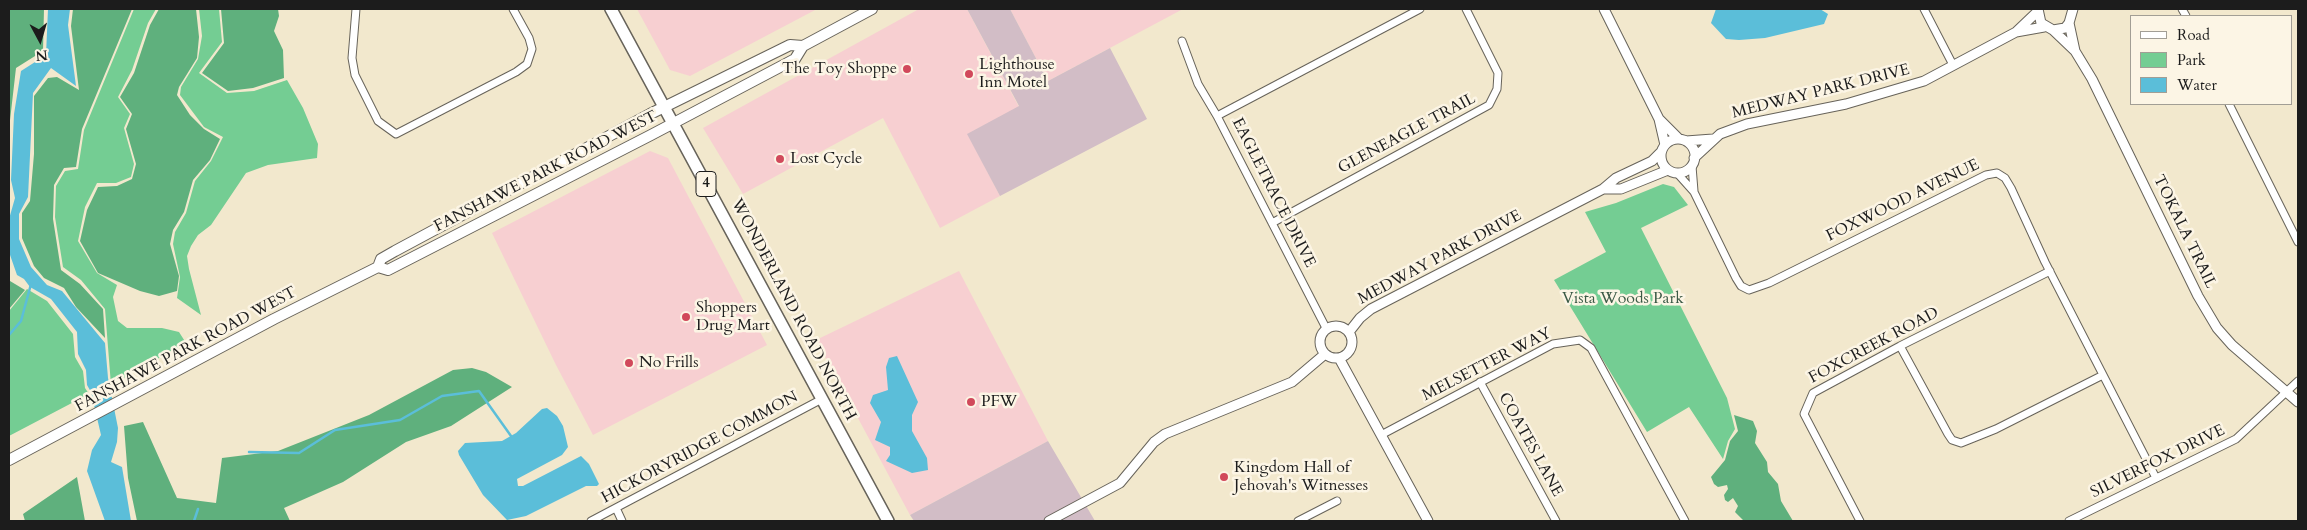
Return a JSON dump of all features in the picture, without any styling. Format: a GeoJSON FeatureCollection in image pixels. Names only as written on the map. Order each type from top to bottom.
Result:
{"type":"FeatureCollection","features":[{"type":"Feature","properties":{"kind":"main road","name":"WONDERLAND ROAD NORTH"},"geometry":{"type":"LineString","coordinates":[[611,9],[888,521]]}},
{"type":"Feature","properties":{"kind":"main road"},"geometry":{"type":"LineString","coordinates":[[803,46],[872,9]]}},
{"type":"Feature","properties":{"kind":"main road","name":"FANSHAWE PARK ROAD WEST"},"geometry":{"type":"LineString","coordinates":[[9,460],[274,318],[378,268],[388,270],[673,123],[795,59],[803,46],[790,45],[664,107],[395,251],[382,259],[378,268]]}},
{"type":"Feature","properties":{"kind":"street"},"geometry":{"type":"LineString","coordinates":[[356,9],[352,58],[355,75],[378,121],[396,134],[516,72],[527,64],[532,49],[529,38],[513,9]]}},
{"type":"Feature","properties":{"kind":"street","name":"EAGLETRACE DRIVE"},"geometry":{"type":"LineString","coordinates":[[1326,328],[1217,116],[1420,9]]}},
{"type":"Feature","properties":{"kind":"street","name":"GLENEAGLE TRAIL"},"geometry":{"type":"LineString","coordinates":[[1272,223],[1489,105],[1497,89],[1498,73],[1466,9]]}},
{"type":"Feature","properties":{"kind":"street"},"geometry":{"type":"LineString","coordinates":[[1604,9],[1659,119],[1663,148],[1662,162],[1668,170],[1677,173],[1683,172],[1693,162],[1693,148],[1659,119]]}},
{"type":"Feature","properties":{"kind":"street"},"geometry":{"type":"LineString","coordinates":[[1924,9],[1954,65]]}},
{"type":"Feature","properties":{"kind":"street"},"geometry":{"type":"LineString","coordinates":[[2070,23],[2074,10]]}},
{"type":"Feature","properties":{"kind":"street"},"geometry":{"type":"LineString","coordinates":[[2038,11],[2038,18],[2049,29]]}},
{"type":"Feature","properties":{"kind":"street","name":"MEDWAY PARK DRIVE"},"geometry":{"type":"LineString","coordinates":[[1683,140],[1713,139],[1747,124],[1846,104],[1905,88],[1954,65],[2016,32],[2038,11]]}},
{"type":"Feature","properties":{"kind":"street","name":"MEDWAY PARK DRIVE"},"geometry":{"type":"LineString","coordinates":[[2016,32],[2065,28],[2070,23]]}},
{"type":"Feature","properties":{"kind":"street","name":"TOKALA TRAIL"},"geometry":{"type":"LineString","coordinates":[[2070,23],[2075,51]]}},
{"type":"Feature","properties":{"kind":"street","name":"TOKALA TRAIL"},"geometry":{"type":"LineString","coordinates":[[2049,29],[2075,51],[2092,79],[2198,296],[2217,328],[2232,345],[2298,402]]}},
{"type":"Feature","properties":{"kind":"street"},"geometry":{"type":"LineString","coordinates":[[1182,41],[1198,84],[1217,116]]}},
{"type":"Feature","properties":{"kind":"street"},"geometry":{"type":"LineString","coordinates":[[2230,105],[2298,242]]}},
{"type":"Feature","properties":{"kind":"street","name":"MEDWAY PARK DRIVE"},"geometry":{"type":"LineString","coordinates":[[1693,162],[1713,139]]}},
{"type":"Feature","properties":{"kind":"street"},"geometry":{"type":"LineString","coordinates":[[1663,148],[1683,140]]}},
{"type":"Feature","properties":{"kind":"street","name":"MEDWAY PARK DRIVE"},"geometry":{"type":"LineString","coordinates":[[1349,332],[1360,318],[1371,309],[1603,189],[1616,178],[1652,160],[1663,148]]}},
{"type":"Feature","properties":{"kind":"street","name":"FOXWOOD AVENUE"},"geometry":{"type":"LineString","coordinates":[[1693,162],[1694,192]]}},
{"type":"Feature","properties":{"kind":"street","name":"MEDWAY PARK DRIVE"},"geometry":{"type":"LineString","coordinates":[[1603,189],[1622,190],[1668,170]]}},
{"type":"Feature","properties":{"kind":"street","name":"FOXWOOD AVENUE"},"geometry":{"type":"LineString","coordinates":[[1677,173],[1694,192],[1736,278],[1741,286],[1749,290],[1769,283],[1986,175],[1997,173],[2005,178],[2050,272],[2156,478]]}},
{"type":"Feature","properties":{"kind":"street","name":"FOXCREEK ROAD"},"geometry":{"type":"LineString","coordinates":[[1860,521],[1804,414],[1812,393],[1820,387],[1900,346],[2050,272]]}},
{"type":"Feature","properties":{"kind":"street"},"geometry":{"type":"LineString","coordinates":[[1339,325],[1349,332],[1352,344],[1345,356],[1332,358],[1325,354],[1319,345],[1319,338],[1326,328],[1339,325]]}},
{"type":"Feature","properties":{"kind":"street","name":"MELSETTER WAY"},"geometry":{"type":"LineString","coordinates":[[1381,435],[1553,344],[1580,340],[1591,348],[1685,521]]}},
{"type":"Feature","properties":{"kind":"street"},"geometry":{"type":"LineString","coordinates":[[1900,346],[1948,434],[1952,440],[1961,443],[1996,429],[2103,375]]}},
{"type":"Feature","properties":{"kind":"street"},"geometry":{"type":"LineString","coordinates":[[1049,521],[1120,483],[1154,442],[1165,434],[1292,382],[1325,354]]}},
{"type":"Feature","properties":{"kind":"street"},"geometry":{"type":"LineString","coordinates":[[1339,358],[1428,521]]}},
{"type":"Feature","properties":{"kind":"street","name":"SILVERFOX DRIVE"},"geometry":{"type":"LineString","coordinates":[[2069,521],[2207,455],[2236,438],[2298,381]]}},
{"type":"Feature","properties":{"kind":"street","name":"COATES LANE"},"geometry":{"type":"LineString","coordinates":[[1480,382],[1556,521]]}},
{"type":"Feature","properties":{"kind":"street","name":"HICKORYRIDGE COMMON"},"geometry":{"type":"LineString","coordinates":[[591,521],[822,399]]}},
{"type":"Feature","properties":{"kind":"street"},"geometry":{"type":"LineString","coordinates":[[1301,521],[1337,501]]}},
{"type":"Feature","properties":{"kind":"street"},"geometry":{"type":"LineString","coordinates":[[616,508],[622,521]]}},
{"type":"Feature","properties":{"kind":"shaded area"},"geometry":{"type":"Polygon","coordinates":[[[637,9],[817,9],[690,76],[670,70],[637,9]]]}},
{"type":"Feature","properties":{"kind":"shaded area"},"geometry":{"type":"Polygon","coordinates":[[[919,9],[967,9],[1019,107],[968,134],[1000,196],[940,228],[883,118],[743,194],[703,128],[919,9]]]}},
{"type":"Feature","properties":{"kind":"shaded area"},"geometry":{"type":"Polygon","coordinates":[[[967,9],[1010,9],[1048,81],[1110,48],[1147,119],[1000,196],[967,134],[1019,106],[967,9]]]}},
{"type":"Feature","properties":{"kind":"shaded area"},"geometry":{"type":"Polygon","coordinates":[[[1010,9],[1183,9],[1048,81],[1010,9]]]}},
{"type":"Feature","properties":{"kind":"shaded area"},"geometry":{"type":"Polygon","coordinates":[[[650,151],[668,158],[767,345],[593,435],[556,365],[492,233],[650,151]]]}},
{"type":"Feature","properties":{"kind":"shaded area"},"geometry":{"type":"Polygon","coordinates":[[[959,271],[1048,441],[910,515],[816,340],[959,271]]]}},
{"type":"Feature","properties":{"kind":"shaded area"},"geometry":{"type":"Polygon","coordinates":[[[1048,441],[1095,521],[914,521],[910,515],[1048,441]]]}},
{"type":"Feature","properties":{"kind":"green space"},"geometry":{"type":"Polygon","coordinates":[[[9,9],[44,9],[43,51],[16,68],[9,129],[9,9]]]}},
{"type":"Feature","properties":{"kind":"green space"},"geometry":{"type":"Polygon","coordinates":[[[73,9],[132,9],[82,129],[76,167],[64,168],[54,185],[53,219],[61,270],[80,284],[103,309],[105,338],[76,307],[64,288],[44,278],[34,266],[22,238],[22,213],[30,201],[34,154],[34,96],[48,78],[57,77],[79,90],[71,26],[73,9]]]}},
{"type":"Feature","properties":{"kind":"green space"},"geometry":{"type":"Polygon","coordinates":[[[134,9],[156,9],[148,23],[132,70],[118,97],[130,114],[124,128],[134,164],[131,177],[116,183],[97,183],[85,207],[78,241],[97,273],[117,285],[113,297],[118,321],[127,328],[162,328],[179,332],[186,343],[111,385],[105,309],[81,280],[63,267],[55,217],[56,186],[65,171],[78,169],[84,130],[134,9]]]}},
{"type":"Feature","properties":{"kind":"green space"},"geometry":{"type":"Polygon","coordinates":[[[159,9],[196,9],[199,37],[197,58],[179,87],[177,95],[190,115],[204,129],[220,139],[210,160],[193,180],[184,212],[173,230],[170,244],[179,276],[177,291],[159,296],[140,291],[98,273],[80,241],[87,210],[98,187],[117,186],[132,179],[136,164],[126,129],[132,114],[120,97],[134,73],[150,25],[159,9]]]}},
{"type":"Feature","properties":{"kind":"green space"},"geometry":{"type":"Polygon","coordinates":[[[199,9],[219,9],[222,42],[199,73],[227,93],[254,91],[287,80],[303,108],[318,144],[317,158],[268,165],[246,173],[211,225],[198,235],[187,256],[201,315],[177,298],[180,277],[173,244],[175,232],[186,213],[195,181],[211,161],[223,137],[204,127],[180,95],[181,87],[198,59],[202,36],[199,9]]]}},
{"type":"Feature","properties":{"kind":"green space"},"geometry":{"type":"Polygon","coordinates":[[[221,9],[278,9],[279,16],[274,31],[283,50],[284,78],[253,88],[228,91],[202,73],[224,43],[221,9]]]}},
{"type":"Feature","properties":{"kind":"green space","name":"Vista Woods Park"},"geometry":{"type":"Polygon","coordinates":[[[1663,184],[1674,187],[1688,205],[1641,228],[1727,398],[1735,429],[1728,441],[1723,459],[1689,407],[1647,432],[1554,280],[1606,252],[1585,212],[1616,203],[1663,184]]]}},
{"type":"Feature","properties":{"kind":"green space"},"geometry":{"type":"Polygon","coordinates":[[[9,276],[10,281],[25,290],[9,309],[9,276]]]}},
{"type":"Feature","properties":{"kind":"green space"},"geometry":{"type":"Polygon","coordinates":[[[27,289],[47,301],[73,334],[75,357],[83,371],[85,388],[89,394],[9,436],[9,311],[27,289]]]}},
{"type":"Feature","properties":{"kind":"green space"},"geometry":{"type":"Polygon","coordinates":[[[472,368],[486,372],[512,387],[451,426],[406,442],[343,482],[284,508],[290,521],[137,521],[128,478],[124,426],[143,422],[177,498],[216,503],[222,458],[278,451],[369,415],[453,370],[472,368]]]}},
{"type":"Feature","properties":{"kind":"green space"},"geometry":{"type":"Polygon","coordinates":[[[1734,415],[1753,421],[1757,431],[1755,443],[1767,462],[1768,472],[1778,484],[1781,501],[1793,521],[1744,521],[1735,512],[1738,506],[1733,498],[1728,502],[1725,500],[1724,495],[1728,489],[1727,485],[1718,487],[1714,484],[1711,477],[1725,460],[1730,441],[1738,431],[1734,415]]]}},
{"type":"Feature","properties":{"kind":"green space"},"geometry":{"type":"Polygon","coordinates":[[[77,477],[85,521],[25,521],[23,514],[77,477]]]}},
{"type":"Feature","properties":{"kind":"water"},"geometry":{"type":"Polygon","coordinates":[[[48,9],[70,9],[68,25],[76,86],[51,68],[33,93],[28,197],[19,214],[19,239],[31,267],[47,285],[62,291],[105,343],[108,378],[118,428],[117,442],[111,462],[122,467],[131,521],[105,521],[87,471],[92,450],[101,435],[91,392],[87,385],[86,370],[78,354],[77,332],[51,299],[30,287],[24,279],[17,275],[9,252],[9,219],[15,198],[11,180],[14,114],[21,71],[46,55],[48,9]]]}},
{"type":"Feature","properties":{"kind":"water"},"geometry":{"type":"Polygon","coordinates":[[[1716,9],[1820,9],[1828,14],[1824,24],[1765,38],[1739,40],[1726,39],[1711,23],[1716,9]]]}},
{"type":"Feature","properties":{"kind":"water"},"geometry":{"type":"Polygon","coordinates":[[[897,356],[918,402],[912,415],[912,431],[927,458],[928,470],[912,473],[886,461],[890,455],[890,447],[875,440],[881,422],[870,403],[873,395],[888,390],[886,367],[889,358],[897,356]]]}},
{"type":"Feature","properties":{"kind":"water"},"geometry":{"type":"Polygon","coordinates":[[[547,408],[557,416],[563,426],[568,447],[562,455],[517,479],[518,486],[523,486],[581,456],[589,464],[599,484],[597,486],[586,486],[526,516],[507,520],[483,495],[458,451],[465,443],[502,441],[516,433],[542,409],[547,408]]]}},
{"type":"Feature","properties":{"kind":"waterway"},"geometry":{"type":"LineString","coordinates":[[9,335],[21,321],[31,284]]}},
{"type":"Feature","properties":{"kind":"waterway"},"geometry":{"type":"LineString","coordinates":[[249,452],[299,453],[335,430],[400,420],[442,396],[479,391],[511,436]]}},
{"type":"Feature","properties":{"kind":"waterway"},"geometry":{"type":"LineString","coordinates":[[194,521],[198,509]]}},
{"type":"Feature","properties":{"kind":"place","name":"The Toy Shoppe"},"geometry":{"type":"Point","coordinates":[907,69]}},
{"type":"Feature","properties":{"kind":"place","name":"Lighthouse Inn Motel"},"geometry":{"type":"Point","coordinates":[969,74]}},
{"type":"Feature","properties":{"kind":"place","name":"Lost Cycle"},"geometry":{"type":"Point","coordinates":[780,159]}},
{"type":"Feature","properties":{"kind":"place","name":"Shoppers Drug Mart"},"geometry":{"type":"Point","coordinates":[686,317]}},
{"type":"Feature","properties":{"kind":"place","name":"No Frills"},"geometry":{"type":"Point","coordinates":[629,363]}},
{"type":"Feature","properties":{"kind":"place","name":"PFW"},"geometry":{"type":"Point","coordinates":[971,402]}},
{"type":"Feature","properties":{"kind":"place","name":"Kingdom Hall of Jehovah's Witnesses"},"geometry":{"type":"Point","coordinates":[1224,477]}}]}
